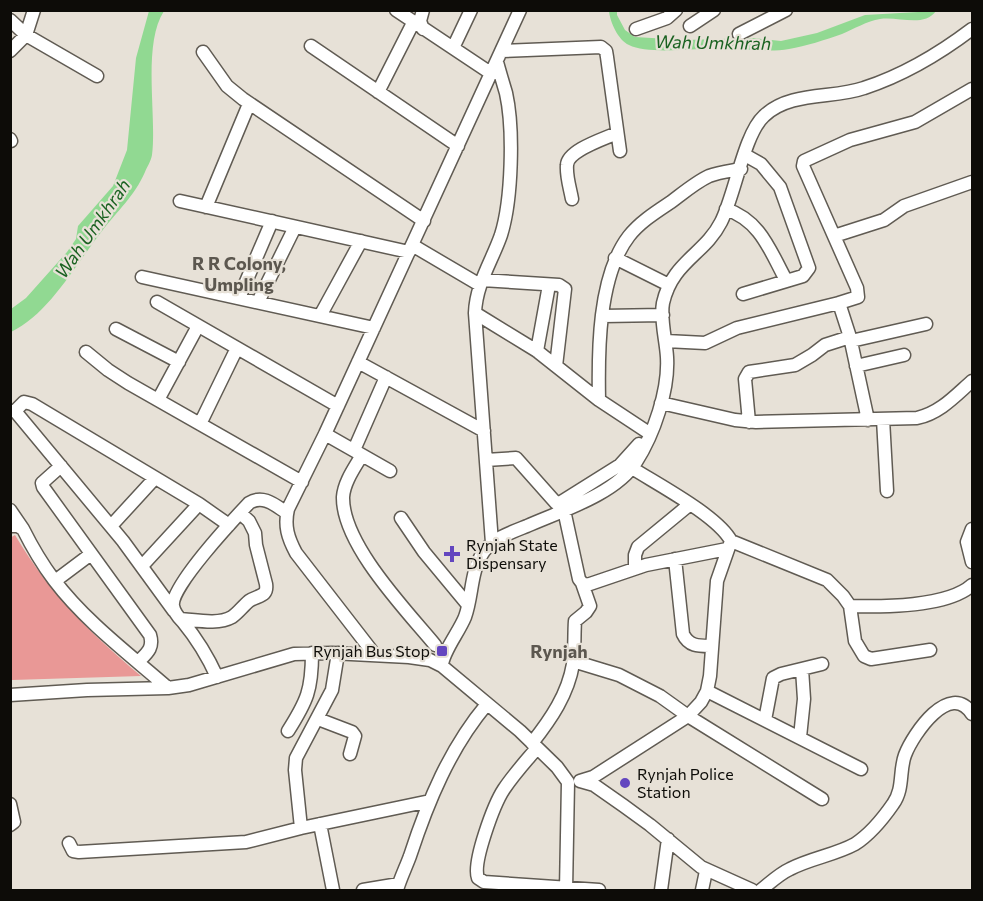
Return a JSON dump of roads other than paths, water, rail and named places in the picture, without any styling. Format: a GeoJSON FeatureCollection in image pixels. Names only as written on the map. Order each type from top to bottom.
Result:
{"type":"FeatureCollection","features":[{"type":"Feature","properties":{"kind":"street"},"geometry":{"type":"LineString","coordinates":[[10,51],[26,35],[34,10]]}},
{"type":"Feature","properties":{"kind":"street"},"geometry":{"type":"LineString","coordinates":[[396,10],[453,48],[497,62],[601,47],[606,51],[620,151]]}},
{"type":"Feature","properties":{"kind":"street"},"geometry":{"type":"LineString","coordinates":[[378,92],[418,25],[423,10]]}},
{"type":"Feature","properties":{"kind":"street"},"geometry":{"type":"LineString","coordinates":[[453,48],[471,10]]}},
{"type":"Feature","properties":{"kind":"street"},"geometry":{"type":"LineString","coordinates":[[375,655],[296,553],[287,536],[287,513],[520,10]]}},
{"type":"Feature","properties":{"kind":"street"},"geometry":{"type":"LineString","coordinates":[[636,29],[667,18],[676,10]]}},
{"type":"Feature","properties":{"kind":"street"},"geometry":{"type":"LineString","coordinates":[[690,26],[714,10]]}},
{"type":"Feature","properties":{"kind":"street"},"geometry":{"type":"LineString","coordinates":[[739,34],[786,10]]}},
{"type":"Feature","properties":{"kind":"street"},"geometry":{"type":"LineString","coordinates":[[10,20],[26,35],[97,76]]}},
{"type":"Feature","properties":{"kind":"street"},"geometry":{"type":"LineString","coordinates":[[441,666],[444,656],[459,631],[476,567],[492,543],[612,486],[632,468],[642,452],[667,387],[663,303],[669,285],[677,270],[715,232],[726,209],[744,155],[757,125],[772,110],[797,100],[853,92],[881,82],[924,62],[972,29]]}},
{"type":"Feature","properties":{"kind":"street"},"geometry":{"type":"LineString","coordinates":[[311,46],[458,146]]}},
{"type":"Feature","properties":{"kind":"street"},"geometry":{"type":"LineString","coordinates":[[204,52],[227,86],[249,104],[424,221]]}},
{"type":"Feature","properties":{"kind":"street"},"geometry":{"type":"LineString","coordinates":[[492,543],[475,313],[481,282],[501,233],[507,206],[510,122],[506,94],[497,62]]}},
{"type":"Feature","properties":{"kind":"street"},"geometry":{"type":"LineString","coordinates":[[666,341],[705,343],[737,328],[854,299],[859,293],[803,166],[804,161],[850,140],[915,122],[972,89]]}},
{"type":"Feature","properties":{"kind":"street"},"geometry":{"type":"LineString","coordinates":[[206,207],[249,104]]}},
{"type":"Feature","properties":{"kind":"street"},"geometry":{"type":"LineString","coordinates":[[572,199],[566,168],[569,158],[577,151],[617,133]]}},
{"type":"Feature","properties":{"kind":"street"},"geometry":{"type":"LineString","coordinates":[[743,294],[806,275],[809,268],[780,187],[761,164],[744,155]]}},
{"type":"Feature","properties":{"kind":"street"},"geometry":{"type":"LineString","coordinates":[[599,400],[598,378],[603,316],[608,278],[615,258],[629,236],[650,216],[708,177],[741,169]]}},
{"type":"Feature","properties":{"kind":"street"},"geometry":{"type":"LineString","coordinates":[[834,236],[884,220],[904,206],[972,182]]}},
{"type":"Feature","properties":{"kind":"street"},"geometry":{"type":"LineString","coordinates":[[180,201],[361,241],[411,248],[481,282],[563,286],[566,292],[556,366]]}},
{"type":"Feature","properties":{"kind":"street"},"geometry":{"type":"LineString","coordinates":[[726,209],[743,216],[754,225],[786,280]]}},
{"type":"Feature","properties":{"kind":"street"},"geometry":{"type":"LineString","coordinates":[[239,298],[272,221]]}},
{"type":"Feature","properties":{"kind":"street"},"geometry":{"type":"LineString","coordinates":[[258,302],[295,226]]}},
{"type":"Feature","properties":{"kind":"street"},"geometry":{"type":"LineString","coordinates":[[320,316],[361,241]]}},
{"type":"Feature","properties":{"kind":"street"},"geometry":{"type":"LineString","coordinates":[[615,258],[669,285]]}},
{"type":"Feature","properties":{"kind":"street"},"geometry":{"type":"LineString","coordinates":[[142,277],[374,328]]}},
{"type":"Feature","properties":{"kind":"street"},"geometry":{"type":"LineString","coordinates":[[537,351],[549,285]]}},
{"type":"Feature","properties":{"kind":"street"},"geometry":{"type":"LineString","coordinates":[[157,302],[338,406]]}},
{"type":"Feature","properties":{"kind":"street"},"geometry":{"type":"LineString","coordinates":[[839,303],[851,339],[868,420]]}},
{"type":"Feature","properties":{"kind":"street"},"geometry":{"type":"LineString","coordinates":[[475,313],[537,351],[599,400],[648,432]]}},
{"type":"Feature","properties":{"kind":"street"},"geometry":{"type":"LineString","coordinates":[[603,316],[663,315]]}},
{"type":"Feature","properties":{"kind":"street"},"geometry":{"type":"LineString","coordinates":[[749,422],[745,380],[749,372],[795,364],[825,345],[927,324]]}},
{"type":"Feature","properties":{"kind":"street"},"geometry":{"type":"LineString","coordinates":[[158,400],[198,326]]}},
{"type":"Feature","properties":{"kind":"street"},"geometry":{"type":"LineString","coordinates":[[116,328],[179,362]]}},
{"type":"Feature","properties":{"kind":"street"},"geometry":{"type":"LineString","coordinates":[[200,424],[237,348]]}},
{"type":"Feature","properties":{"kind":"street"},"geometry":{"type":"LineString","coordinates":[[86,352],[116,376],[302,482]]}},
{"type":"Feature","properties":{"kind":"street"},"geometry":{"type":"LineString","coordinates":[[856,366],[904,355]]}},
{"type":"Feature","properties":{"kind":"street"},"geometry":{"type":"LineString","coordinates":[[358,362],[484,431]]}},
{"type":"Feature","properties":{"kind":"street"},"geometry":{"type":"LineString","coordinates":[[386,377],[345,488],[343,498],[345,510],[354,536],[371,567],[435,645]]}},
{"type":"Feature","properties":{"kind":"street"},"geometry":{"type":"LineString","coordinates":[[662,403],[749,422],[917,418],[930,415],[942,407],[972,381]]}},
{"type":"Feature","properties":{"kind":"street"},"geometry":{"type":"LineString","coordinates":[[217,677],[203,651],[142,566],[13,411],[27,402],[155,477],[230,525]]}},
{"type":"Feature","properties":{"kind":"street"},"geometry":{"type":"LineString","coordinates":[[883,419],[887,491]]}},
{"type":"Feature","properties":{"kind":"street"},"geometry":{"type":"LineString","coordinates":[[486,460],[516,458],[552,501],[561,502],[620,465],[648,432]]}},
{"type":"Feature","properties":{"kind":"street"},"geometry":{"type":"LineString","coordinates":[[325,434],[390,471]]}},
{"type":"Feature","properties":{"kind":"street"},"geometry":{"type":"LineString","coordinates":[[61,466],[46,478],[42,483],[43,487],[150,635],[152,648],[138,662]]}},
{"type":"Feature","properties":{"kind":"street"},"geometry":{"type":"LineString","coordinates":[[574,782],[593,777],[688,716],[701,702],[707,691],[717,581],[729,545],[728,536],[712,521],[632,468]]}},
{"type":"Feature","properties":{"kind":"street"},"geometry":{"type":"LineString","coordinates":[[111,526],[155,477]]}},
{"type":"Feature","properties":{"kind":"street"},"geometry":{"type":"LineString","coordinates":[[177,615],[173,600],[179,588],[249,503],[260,498],[287,513]]}},
{"type":"Feature","properties":{"kind":"street"},"geometry":{"type":"LineString","coordinates":[[142,566],[199,504]]}},
{"type":"Feature","properties":{"kind":"street"},"geometry":{"type":"LineString","coordinates":[[635,568],[635,555],[638,547],[689,505]]}},
{"type":"Feature","properties":{"kind":"street"},"geometry":{"type":"LineString","coordinates":[[10,510],[17,528],[55,581],[81,610],[168,688]]}},
{"type":"Feature","properties":{"kind":"street"},"geometry":{"type":"LineString","coordinates":[[564,510],[579,579],[590,606],[575,621],[573,661],[568,682],[534,745],[496,804],[476,864],[476,873],[483,882],[599,891]]}},
{"type":"Feature","properties":{"kind":"street"},"geometry":{"type":"LineString","coordinates":[[177,615],[225,620],[267,590],[255,533],[249,521],[240,513]]}},
{"type":"Feature","properties":{"kind":"street"},"geometry":{"type":"LineString","coordinates":[[401,518],[423,552],[468,604]]}},
{"type":"Feature","properties":{"kind":"street"},"geometry":{"type":"LineString","coordinates":[[972,529],[967,542],[972,562]]}},
{"type":"Feature","properties":{"kind":"street"},"geometry":{"type":"LineString","coordinates":[[582,583],[592,584],[635,568],[729,545],[827,580],[850,606],[855,641],[864,656],[871,659],[930,650]]}},
{"type":"Feature","properties":{"kind":"street"},"geometry":{"type":"LineString","coordinates":[[55,581],[91,554]]}},
{"type":"Feature","properties":{"kind":"street"},"geometry":{"type":"LineString","coordinates":[[675,559],[682,634],[688,643],[712,646]]}},
{"type":"Feature","properties":{"kind":"street"},"geometry":{"type":"LineString","coordinates":[[850,606],[906,605],[957,594],[972,585]]}},
{"type":"Feature","properties":{"kind":"street"},"geometry":{"type":"LineString","coordinates":[[409,657],[459,631]]}},
{"type":"Feature","properties":{"kind":"street"},"geometry":{"type":"LineString","coordinates":[[288,732],[309,694],[312,653]]}},
{"type":"Feature","properties":{"kind":"street"},"geometry":{"type":"LineString","coordinates":[[301,828],[295,770],[296,758],[332,690],[339,653]]}},
{"type":"Feature","properties":{"kind":"street"},"geometry":{"type":"LineString","coordinates":[[10,695],[168,688],[189,685],[294,654],[339,653],[430,660],[441,666],[487,704],[574,782],[594,785],[706,870],[733,887],[752,891]]}},
{"type":"Feature","properties":{"kind":"street"},"geometry":{"type":"LineString","coordinates":[[573,661],[619,675],[660,696],[688,716],[822,799]]}},
{"type":"Feature","properties":{"kind":"street"},"geometry":{"type":"LineString","coordinates":[[765,720],[774,678],[822,664]]}},
{"type":"Feature","properties":{"kind":"street"},"geometry":{"type":"LineString","coordinates":[[800,737],[804,699],[802,669]]}},
{"type":"Feature","properties":{"kind":"street"},"geometry":{"type":"LineString","coordinates":[[707,691],[861,769]]}},
{"type":"Feature","properties":{"kind":"street"},"geometry":{"type":"LineString","coordinates":[[761,891],[780,874],[845,848],[863,837],[898,796],[902,763],[906,753],[926,721],[937,710],[954,703],[969,708],[972,714]]}},
{"type":"Feature","properties":{"kind":"street"},"geometry":{"type":"LineString","coordinates":[[363,891],[398,887],[430,801],[452,754],[468,727],[487,704]]}},
{"type":"Feature","properties":{"kind":"street"},"geometry":{"type":"LineString","coordinates":[[318,719],[352,732],[355,736],[350,754]]}},
{"type":"Feature","properties":{"kind":"street"},"geometry":{"type":"LineString","coordinates":[[566,889],[574,782]]}},
{"type":"Feature","properties":{"kind":"street"},"geometry":{"type":"LineString","coordinates":[[69,843],[73,850],[79,852],[246,842],[430,801]]}},
{"type":"Feature","properties":{"kind":"street"},"geometry":{"type":"LineString","coordinates":[[10,804],[15,818],[10,825]]}},
{"type":"Feature","properties":{"kind":"street"},"geometry":{"type":"LineString","coordinates":[[320,824],[333,891]]}},
{"type":"Feature","properties":{"kind":"street"},"geometry":{"type":"LineString","coordinates":[[661,891],[668,839]]}},
{"type":"Feature","properties":{"kind":"street"},"geometry":{"type":"LineString","coordinates":[[702,891],[706,870]]}},
{"type":"Feature","properties":{"kind":"water","name":"Wah Umkhrah"},"geometry":{"type":"Polygon","coordinates":[[[149,11],[164,11],[157,25],[152,61],[153,139],[150,162],[131,196],[50,301],[25,324],[11,332],[11,309],[26,298],[67,252],[76,239],[78,226],[113,186],[127,150],[136,58],[149,11]]]}},
{"type":"Feature","properties":{"kind":"water","name":"Wah Umkhrah"},"geometry":{"type":"Polygon","coordinates":[[[609,11],[617,11],[625,30],[635,37],[685,40],[753,38],[781,41],[817,33],[865,15],[936,11],[925,19],[875,20],[816,43],[772,51],[720,48],[648,50],[637,48],[625,43],[618,35],[609,11]]]}},
{"type":"Feature","properties":{"kind":"place","name":"Rynjah State Dispensary"},"geometry":{"type":"Point","coordinates":[452,554]}},
{"type":"Feature","properties":{"kind":"place","name":"Rynjah Bus Stop"},"geometry":{"type":"Point","coordinates":[442,651]}},
{"type":"Feature","properties":{"kind":"place","name":"Rynjah Police Station"},"geometry":{"type":"Point","coordinates":[625,783]}},
{"type":"Feature","properties":{"kind":"district","name":"R R Colony, Umpling"},"geometry":{"type":"Point","coordinates":[239,274]}},
{"type":"Feature","properties":{"kind":"district","name":"Rynjah"},"geometry":{"type":"Point","coordinates":[559,652]}}]}
